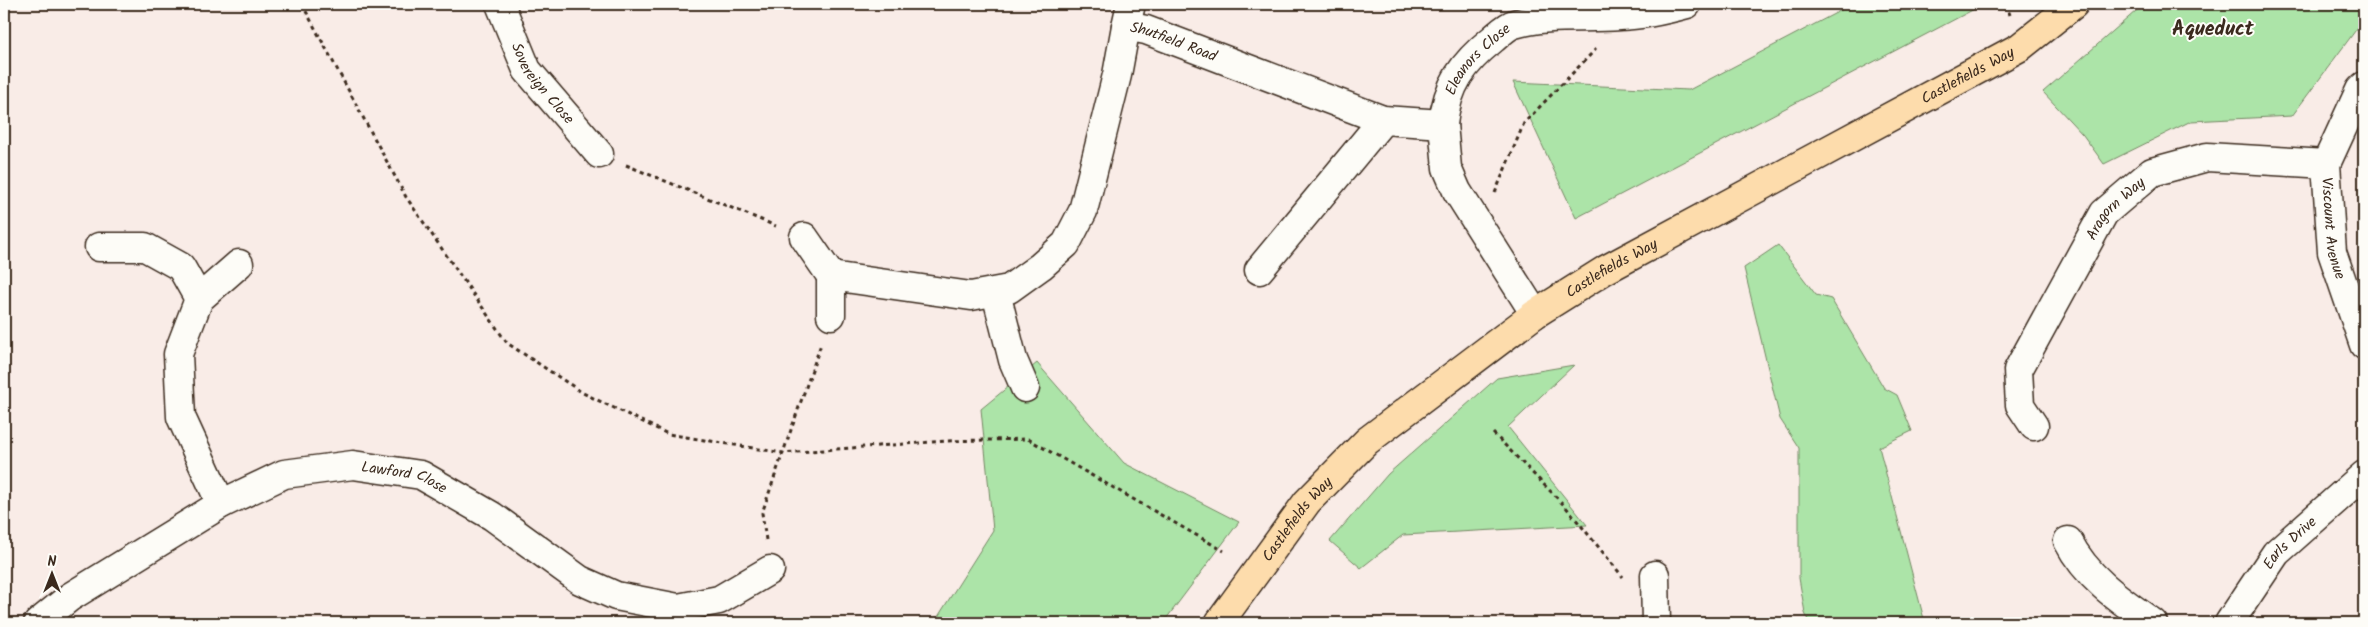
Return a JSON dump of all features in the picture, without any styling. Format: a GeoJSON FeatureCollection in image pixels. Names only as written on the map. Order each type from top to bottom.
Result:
{"type":"FeatureCollection","features":[{"type":"Feature","properties":{"kind":"main road","name":"Castlefields Way"},"geometry":{"type":"LineString","coordinates":[[1219,623],[1307,502],[1367,441],[1534,314],[1605,270],[2020,47],[2074,4]]}},
{"type":"Feature","properties":{"kind":"street","name":"Sovereign Close"},"geometry":{"type":"LineString","coordinates":[[500,4],[527,70],[599,154]]}},
{"type":"Feature","properties":{"kind":"street","name":"Eleanors Close"},"geometry":{"type":"LineString","coordinates":[[1444,124],[1445,105],[1454,84],[1470,57],[1512,24],[1548,10],[1619,16],[1658,12],[1687,4]]}},
{"type":"Feature","properties":{"kind":"street","name":"Shutfield Road"},"geometry":{"type":"LineString","coordinates":[[1129,15],[1146,30],[1383,120],[1444,124]]}},
{"type":"Feature","properties":{"kind":"street","name":"Shutfield Road"},"geometry":{"type":"LineString","coordinates":[[831,276],[971,296],[996,293],[1009,289],[1041,266],[1066,244],[1083,211],[1117,75],[1129,15]]}},
{"type":"Feature","properties":{"kind":"street","name":"Viscount Avenue"},"geometry":{"type":"LineString","coordinates":[[2364,86],[2360,90],[2326,164],[2332,252],[2364,345]]}},
{"type":"Feature","properties":{"kind":"street"},"geometry":{"type":"LineString","coordinates":[[1259,270],[1383,120]]}},
{"type":"Feature","properties":{"kind":"street"},"geometry":{"type":"LineString","coordinates":[[1444,124],[1446,168],[1457,191],[1534,314]]}},
{"type":"Feature","properties":{"kind":"street","name":"Aragorn Way"},"geometry":{"type":"LineString","coordinates":[[2034,426],[2020,405],[2018,370],[2104,213],[2152,172],[2207,157],[2326,164]]}},
{"type":"Feature","properties":{"kind":"street"},"geometry":{"type":"LineString","coordinates":[[804,237],[831,276],[831,315]]}},
{"type":"Feature","properties":{"kind":"street"},"geometry":{"type":"LineString","coordinates":[[99,247],[144,247],[181,267],[199,299]]}},
{"type":"Feature","properties":{"kind":"street"},"geometry":{"type":"LineString","coordinates":[[221,504],[181,416],[178,354],[199,299],[239,264]]}},
{"type":"Feature","properties":{"kind":"street"},"geometry":{"type":"LineString","coordinates":[[996,293],[1014,360],[1025,388]]}},
{"type":"Feature","properties":{"kind":"street","name":"Lawford Close"},"geometry":{"type":"LineString","coordinates":[[38,623],[70,597],[221,504],[284,474],[353,466],[421,475],[492,516],[580,580],[616,596],[678,608],[719,600],[770,570]]}},
{"type":"Feature","properties":{"kind":"street","name":"Earls Drive"},"geometry":{"type":"LineString","coordinates":[[2229,623],[2276,553],[2364,475]]}},
{"type":"Feature","properties":{"kind":"street"},"geometry":{"type":"LineString","coordinates":[[2068,541],[2078,559],[2113,596],[2153,623]]}},
{"type":"Feature","properties":{"kind":"path"},"geometry":{"type":"LineString","coordinates":[[302,4],[406,197],[507,342],[583,393],[668,434],[783,453],[946,441],[1028,439],[1224,551]]}},
{"type":"Feature","properties":{"kind":"path"},"geometry":{"type":"LineString","coordinates":[[1494,196],[1524,123],[1616,28],[1619,16]]}},
{"type":"Feature","properties":{"kind":"path"},"geometry":{"type":"LineString","coordinates":[[599,154],[804,237]]}},
{"type":"Feature","properties":{"kind":"path"},"geometry":{"type":"LineString","coordinates":[[770,570],[762,513],[831,315]]}},
{"type":"Feature","properties":{"kind":"path"},"geometry":{"type":"LineString","coordinates":[[1493,433],[1565,506],[1627,581],[1655,598]]}},
{"type":"Feature","properties":{"kind":"green space"},"geometry":{"type":"Polygon","coordinates":[[[1853,4],[1984,4],[1576,218],[1513,82],[1689,90],[1853,4]]]}},
{"type":"Feature","properties":{"kind":"green space","name":"Aqueduct"},"geometry":{"type":"Polygon","coordinates":[[[2144,4],[2364,4],[2364,19],[2292,116],[2191,121],[2104,164],[2083,135],[2043,92],[2144,4]]]}},
{"type":"Feature","properties":{"kind":"green space"},"geometry":{"type":"Polygon","coordinates":[[[1778,245],[1816,295],[1831,299],[1884,388],[1897,395],[1912,431],[1879,447],[1925,623],[1809,623],[1805,613],[1799,578],[1799,448],[1780,419],[1744,268],[1778,245]]]}},
{"type":"Feature","properties":{"kind":"green space"},"geometry":{"type":"Polygon","coordinates":[[[1037,363],[1124,463],[1239,522],[1163,623],[934,623],[993,530],[981,409],[1037,363]]]}},
{"type":"Feature","properties":{"kind":"green space"},"geometry":{"type":"Polygon","coordinates":[[[1574,365],[1508,427],[1587,525],[1403,535],[1361,568],[1330,541],[1388,474],[1497,378],[1574,365]]]}},
{"type":"Feature","properties":{"kind":"district","name":"Aqueduct"},"geometry":{"type":"Point","coordinates":[2213,28]}}]}
